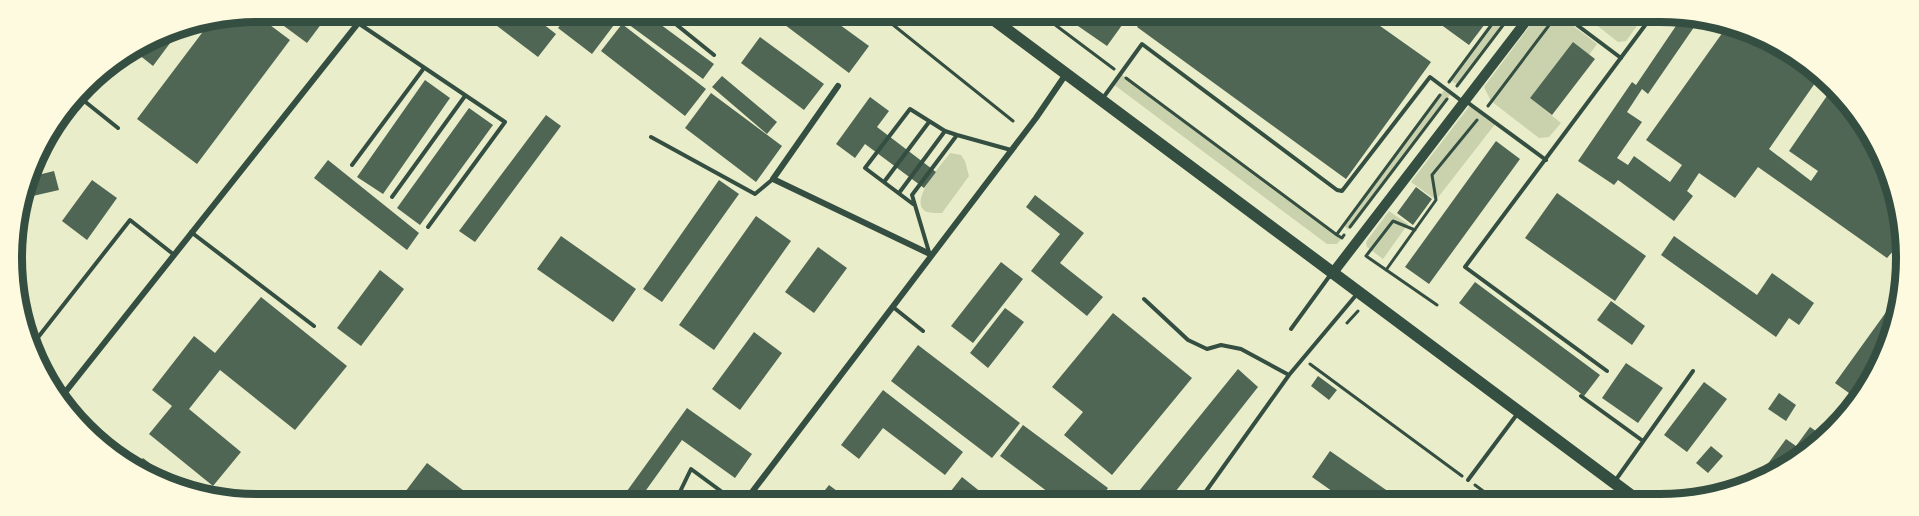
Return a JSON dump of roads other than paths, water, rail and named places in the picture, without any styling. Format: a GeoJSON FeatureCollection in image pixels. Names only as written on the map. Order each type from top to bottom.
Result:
{"type":"FeatureCollection","features":[{"type":"Feature","properties":{"kind":"main road"},"geometry":{"type":"LineString","coordinates":[[997,22],[1630,494]]}},
{"type":"Feature","properties":{"kind":"street"},"geometry":{"type":"LineString","coordinates":[[1332,274],[1525,22]]}},
{"type":"Feature","properties":{"kind":"street"},"geometry":{"type":"LineString","coordinates":[[65,393],[358,23]]}},
{"type":"Feature","properties":{"kind":"street"},"geometry":{"type":"LineString","coordinates":[[753,494],[893,307],[930,253],[1012,150],[1066,74]]}},
{"type":"Feature","properties":{"kind":"street"},"geometry":{"type":"LineString","coordinates":[[838,86],[773,179],[930,253]]}},
{"type":"Feature","properties":{"kind":"lane"},"geometry":{"type":"LineString","coordinates":[[673,22],[714,55]]}},
{"type":"Feature","properties":{"kind":"lane"},"geometry":{"type":"LineString","coordinates":[[1573,22],[1621,58]]}},
{"type":"Feature","properties":{"kind":"lane"},"geometry":{"type":"LineString","coordinates":[[1607,371],[1465,267],[1648,22]]}},
{"type":"Feature","properties":{"kind":"lane"},"geometry":{"type":"LineString","coordinates":[[358,23],[505,123],[429,227]]}},
{"type":"Feature","properties":{"kind":"lane"},"geometry":{"type":"LineString","coordinates":[[1101,101],[1142,45],[1337,190],[1342,190],[1430,77],[1546,160]]}},
{"type":"Feature","properties":{"kind":"lane"},"geometry":{"type":"LineString","coordinates":[[352,165],[424,68]]}},
{"type":"Feature","properties":{"kind":"lane"},"geometry":{"type":"LineString","coordinates":[[392,197],[465,96]]}},
{"type":"Feature","properties":{"kind":"lane"},"geometry":{"type":"LineString","coordinates":[[83,100],[118,128]]}},
{"type":"Feature","properties":{"kind":"lane"},"geometry":{"type":"LineString","coordinates":[[915,205],[865,168],[910,109],[945,131],[1012,150]]}},
{"type":"Feature","properties":{"kind":"lane"},"geometry":{"type":"LineString","coordinates":[[884,182],[929,122]]}},
{"type":"Feature","properties":{"kind":"lane"},"geometry":{"type":"LineString","coordinates":[[899,193],[945,131]]}},
{"type":"Feature","properties":{"kind":"lane"},"geometry":{"type":"LineString","coordinates":[[930,253],[912,195],[957,135]]}},
{"type":"Feature","properties":{"kind":"lane"},"geometry":{"type":"LineString","coordinates":[[651,137],[755,194],[773,179]]}},
{"type":"Feature","properties":{"kind":"lane"},"geometry":{"type":"LineString","coordinates":[[37,339],[130,220],[173,254]]}},
{"type":"Feature","properties":{"kind":"lane"},"geometry":{"type":"LineString","coordinates":[[191,232],[314,326]]}},
{"type":"Feature","properties":{"kind":"lane"},"geometry":{"type":"LineString","coordinates":[[1291,329],[1332,274]]}},
{"type":"Feature","properties":{"kind":"lane"},"geometry":{"type":"LineString","coordinates":[[1204,494],[1289,375],[1358,292]]}},
{"type":"Feature","properties":{"kind":"lane"},"geometry":{"type":"LineString","coordinates":[[1144,299],[1188,340],[1207,349],[1221,345],[1241,349],[1289,375]]}},
{"type":"Feature","properties":{"kind":"lane"},"geometry":{"type":"LineString","coordinates":[[893,307],[922,331]]}},
{"type":"Feature","properties":{"kind":"lane"},"geometry":{"type":"LineString","coordinates":[[1614,482],[1693,371]]}},
{"type":"Feature","properties":{"kind":"lane"},"geometry":{"type":"LineString","coordinates":[[1581,396],[1643,441]]}},
{"type":"Feature","properties":{"kind":"lane"},"geometry":{"type":"LineString","coordinates":[[1468,480],[1519,411]]}},
{"type":"Feature","properties":{"kind":"lane"},"geometry":{"type":"LineString","coordinates":[[679,494],[691,469],[726,494]]}}]}
